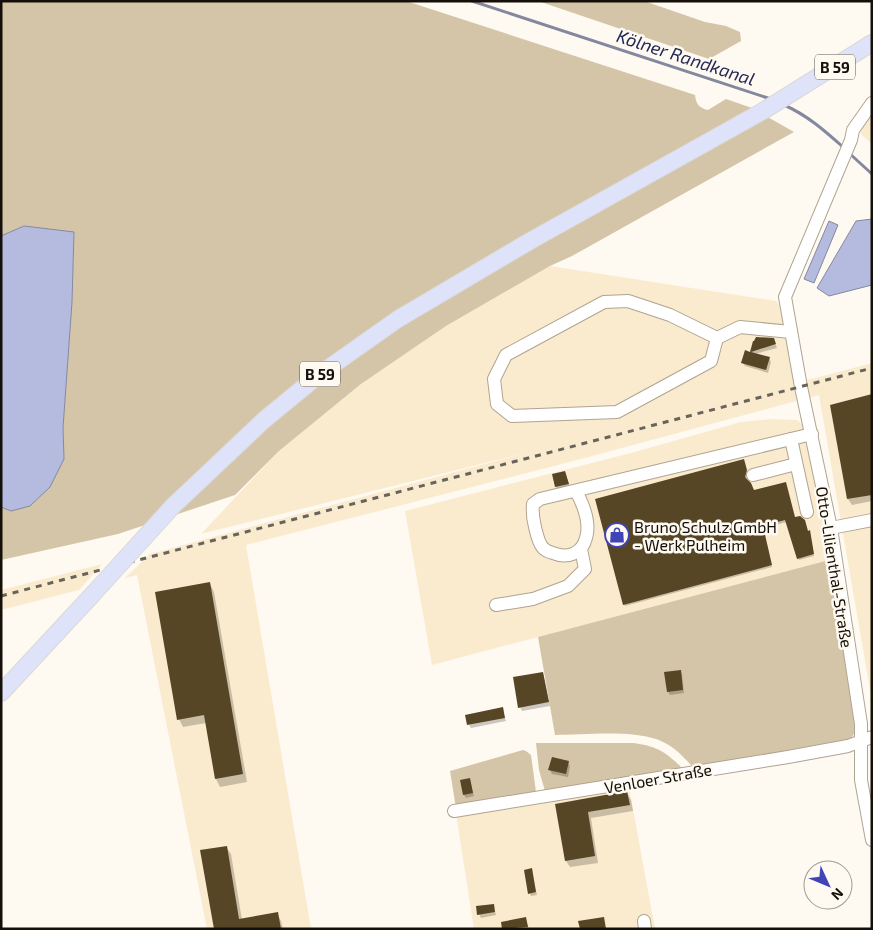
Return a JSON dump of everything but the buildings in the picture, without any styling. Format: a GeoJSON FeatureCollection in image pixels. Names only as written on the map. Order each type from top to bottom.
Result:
{"type":"FeatureCollection","features":[{"type":"Feature","properties":{"kind":"main road","name":"B 59"},"geometry":{"type":"LineString","coordinates":[[1,693],[173,506],[264,420],[320,374],[398,319],[530,242],[763,111],[872,43]]}},
{"type":"Feature","properties":{"kind":"street","name":"Otto-Lilienthal-Straße"},"geometry":{"type":"LineString","coordinates":[[872,104],[853,130],[851,140],[785,297],[831,528],[861,724],[866,739],[861,780],[872,840]]}},
{"type":"Feature","properties":{"kind":"street"},"geometry":{"type":"LineString","coordinates":[[717,338],[670,315],[628,301],[604,302],[506,355],[494,379],[497,404],[512,416],[617,412],[711,361],[717,338],[740,327],[791,332]]}},
{"type":"Feature","properties":{"kind":"street"},"geometry":{"type":"LineString","coordinates":[[576,491],[582,502],[588,524],[586,539],[581,549],[572,555],[561,557],[544,550],[538,540],[532,512],[533,504],[540,499],[812,434]]}},
{"type":"Feature","properties":{"kind":"street"},"geometry":{"type":"LineString","coordinates":[[791,439],[807,512]]}},
{"type":"Feature","properties":{"kind":"street"},"geometry":{"type":"LineString","coordinates":[[753,475],[796,464]]}},
{"type":"Feature","properties":{"kind":"street"},"geometry":{"type":"LineString","coordinates":[[831,528],[872,520]]}},
{"type":"Feature","properties":{"kind":"street"},"geometry":{"type":"LineString","coordinates":[[496,606],[533,600],[568,586],[585,569],[581,549]]}},
{"type":"Feature","properties":{"kind":"street","name":"Venloer Straße"},"geometry":{"type":"LineString","coordinates":[[454,811],[788,757],[848,746],[866,739]]}},
{"type":"Feature","properties":{"kind":"shaded area"},"geometry":{"type":"Polygon","coordinates":[[[1,1],[406,1],[695,95],[698,105],[708,110],[726,99],[752,108],[794,132],[572,256],[550,266],[446,326],[361,384],[279,451],[235,495],[118,534],[1,560],[1,507],[11,511],[64,459],[63,428],[72,302],[74,233],[24,226],[1,236],[1,1]]]}},
{"type":"Feature","properties":{"kind":"shaded area"},"geometry":{"type":"Polygon","coordinates":[[[538,1],[644,1],[705,22],[726,26],[740,32],[741,41],[709,59],[538,1]]]}},
{"type":"Feature","properties":{"kind":"shaded area"},"geometry":{"type":"Polygon","coordinates":[[[872,110],[872,144],[860,133],[872,110]]]}},
{"type":"Feature","properties":{"kind":"shaded area"},"geometry":{"type":"Polygon","coordinates":[[[550,266],[776,301],[785,314],[796,383],[872,363],[872,701],[819,395],[581,459],[246,545],[311,929],[207,929],[137,575],[125,578],[150,554],[533,451],[201,534],[279,451],[361,384],[446,326],[550,266]]]}},
{"type":"Feature","properties":{"kind":"shaded area","name":"Bruno Schulz GmbH - Werk Pulheim"},"geometry":{"type":"Polygon","coordinates":[[[773,419],[797,420],[802,424],[829,560],[432,665],[405,511],[631,453],[741,422],[773,419]]]}},
{"type":"Feature","properties":{"kind":"shaded area"},"geometry":{"type":"Polygon","coordinates":[[[829,560],[856,716],[855,732],[851,739],[693,767],[671,747],[652,738],[625,734],[555,735],[538,637],[829,560]]]}},
{"type":"Feature","properties":{"kind":"shaded area"},"geometry":{"type":"Polygon","coordinates":[[[102,564],[79,590],[1,610],[1,590],[102,564]]]}},
{"type":"Feature","properties":{"kind":"shaded area"},"geometry":{"type":"Polygon","coordinates":[[[536,743],[641,744],[661,751],[683,769],[545,791],[539,770],[536,743]]]}},
{"type":"Feature","properties":{"kind":"shaded area"},"geometry":{"type":"Polygon","coordinates":[[[523,750],[531,755],[536,792],[456,808],[450,771],[523,750]]]}},
{"type":"Feature","properties":{"kind":"shaded area"},"geometry":{"type":"Polygon","coordinates":[[[629,787],[655,929],[474,929],[456,814],[629,787]]]}},
{"type":"Feature","properties":{"kind":"water"},"geometry":{"type":"Polygon","coordinates":[[[872,219],[872,285],[829,296],[817,288],[856,221],[872,219]]]}},
{"type":"Feature","properties":{"kind":"water"},"geometry":{"type":"Polygon","coordinates":[[[829,221],[838,225],[814,283],[804,279],[829,221]]]}},
{"type":"Feature","properties":{"kind":"water"},"geometry":{"type":"Polygon","coordinates":[[[24,226],[74,232],[72,302],[63,428],[64,459],[50,487],[30,506],[11,511],[1,507],[1,236],[24,226]]]}},
{"type":"Feature","properties":{"kind":"waterway","name":"Kölner Randkanal"},"geometry":{"type":"LineString","coordinates":[[472,1],[771,99]]}},
{"type":"Feature","properties":{"kind":"waterway","name":"Kölner Randkanal"},"geometry":{"type":"LineString","coordinates":[[784,105],[808,118],[843,147]]}},
{"type":"Feature","properties":{"kind":"waterway","name":"Kölner Randkanal"},"geometry":{"type":"LineString","coordinates":[[849,153],[872,174]]}},
{"type":"Feature","properties":{"kind":"railway"},"geometry":{"type":"LineString","coordinates":[[1,596],[872,368]]}},
{"type":"Feature","properties":{"kind":"place","name":"Bruno Schulz GmbH - Werk Pulheim"},"geometry":{"type":"Point","coordinates":[617,535]}}]}
